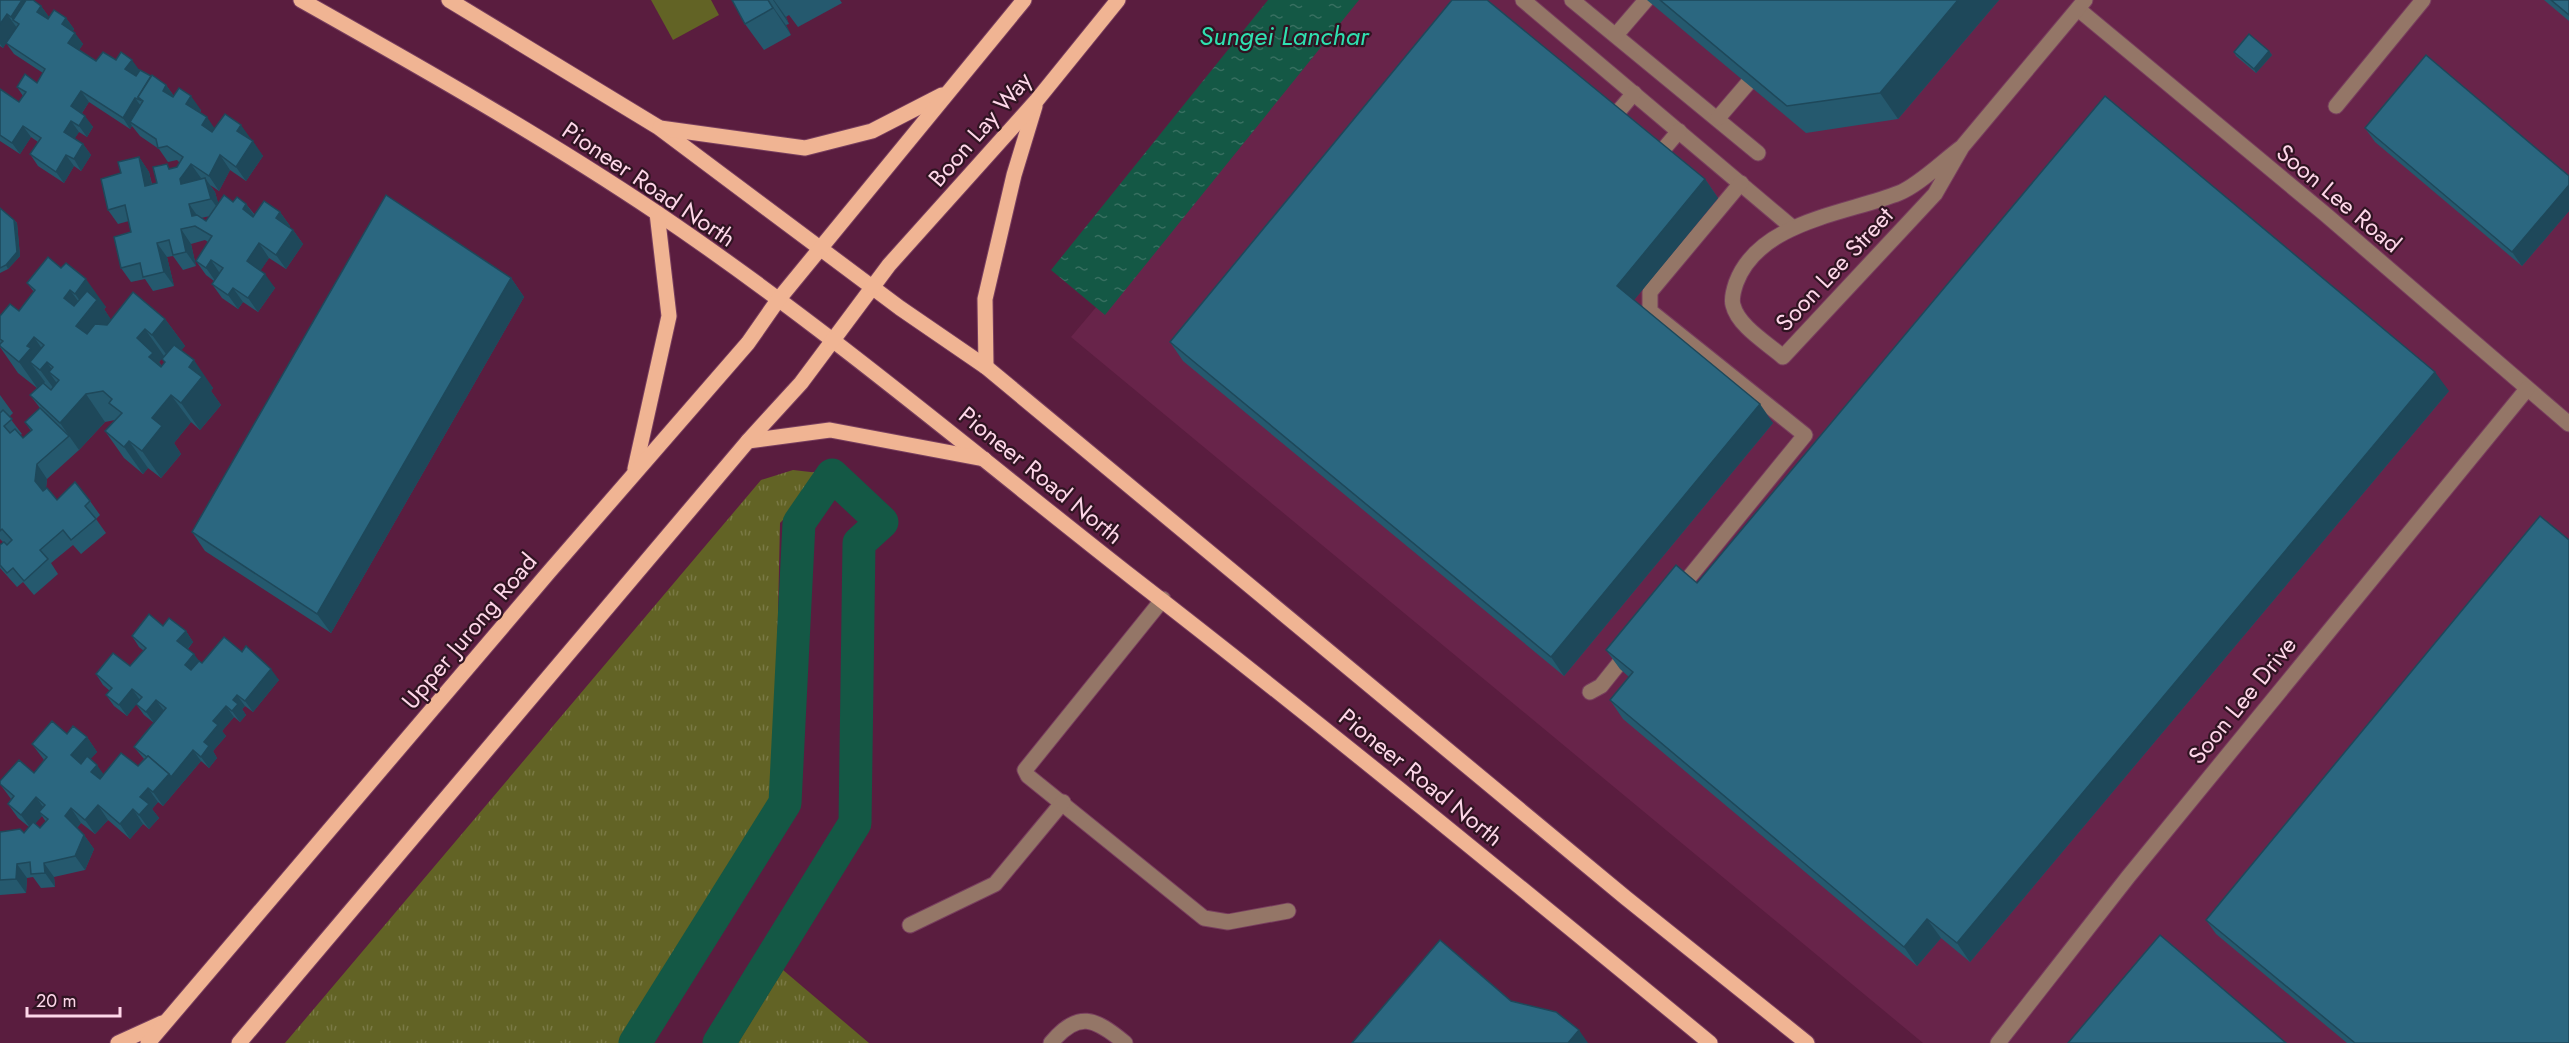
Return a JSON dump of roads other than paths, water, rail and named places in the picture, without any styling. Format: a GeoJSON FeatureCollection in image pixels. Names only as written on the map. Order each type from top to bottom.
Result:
{"type":"FeatureCollection","features":[{"type":"Feature","properties":{"kind":"main road","name":"Pioneer Road North"},"geometry":{"type":"LineString","coordinates":[[301,0],[485,104],[657,213],[778,300],[988,460],[1288,697],[1710,1043]]}},
{"type":"Feature","properties":{"kind":"main road","name":"Pioneer Road North"},"geometry":{"type":"LineString","coordinates":[[449,0],[658,127],[873,287],[986,367],[1617,890],[1807,1043]]}},
{"type":"Feature","properties":{"kind":"main road","name":"Boon Lay Way"},"geometry":{"type":"LineString","coordinates":[[821,247],[1024,0]]}},
{"type":"Feature","properties":{"kind":"main road","name":"Boon Lay Way"},"geometry":{"type":"LineString","coordinates":[[873,287],[889,265],[1037,100],[1118,0]]}},
{"type":"Feature","properties":{"kind":"main road"},"geometry":{"type":"LineString","coordinates":[[658,127],[805,148],[872,131],[947,93]]}},
{"type":"Feature","properties":{"kind":"main road"},"geometry":{"type":"LineString","coordinates":[[986,367],[986,299],[1014,175],[1037,100]]}},
{"type":"Feature","properties":{"kind":"main road"},"geometry":{"type":"LineString","coordinates":[[634,473],[669,316],[657,213]]}},
{"type":"Feature","properties":{"kind":"main road","name":"Upper Jurong Road"},"geometry":{"type":"LineString","coordinates":[[148,1043],[634,473],[748,344],[778,300],[821,247]]}},
{"type":"Feature","properties":{"kind":"main road"},"geometry":{"type":"LineString","coordinates":[[239,1043],[748,441],[801,383],[873,287]]}},
{"type":"Feature","properties":{"kind":"main road"},"geometry":{"type":"LineString","coordinates":[[748,441],[830,430],[988,460]]}},
{"type":"Feature","properties":{"kind":"main road"},"geometry":{"type":"LineString","coordinates":[[118,1043],[169,1020]]}},
{"type":"Feature","properties":{"kind":"street"},"geometry":{"type":"LineString","coordinates":[[1523,0],[1793,228]]}},
{"type":"Feature","properties":{"kind":"street"},"geometry":{"type":"LineString","coordinates":[[1572,0],[1758,153]]}},
{"type":"Feature","properties":{"kind":"street"},"geometry":{"type":"LineString","coordinates":[[1616,35],[1646,0]]}},
{"type":"Feature","properties":{"kind":"street"},"geometry":{"type":"LineString","coordinates":[[2336,106],[2423,0]]}},
{"type":"Feature","properties":{"kind":"street","name":"Soon Lee Street"},"geometry":{"type":"LineString","coordinates":[[1962,147],[1902,192],[1793,228],[1768,243],[1741,269],[1733,292],[1732,304],[1739,319],[1783,357],[1935,194],[1962,147],[2082,4]]}},
{"type":"Feature","properties":{"kind":"street","name":"Soon Lee Road"},"geometry":{"type":"LineString","coordinates":[[2082,4],[2569,424]]}},
{"type":"Feature","properties":{"kind":"street"},"geometry":{"type":"LineString","coordinates":[[1718,118],[1772,55]]}},
{"type":"Feature","properties":{"kind":"street"},"geometry":{"type":"LineString","coordinates":[[1596,138],[1634,93]]}},
{"type":"Feature","properties":{"kind":"street"},"geometry":{"type":"LineString","coordinates":[[1656,158],[1679,131]]}},
{"type":"Feature","properties":{"kind":"street"},"geometry":{"type":"LineString","coordinates":[[1669,602],[1805,435],[1650,311],[1650,292],[1742,183]]}},
{"type":"Feature","properties":{"kind":"street","name":"Soon Lee Drive"},"geometry":{"type":"LineString","coordinates":[[1998,1043],[2172,823],[2527,389]]}},
{"type":"Feature","properties":{"kind":"street"},"geometry":{"type":"LineString","coordinates":[[1163,599],[1132,641],[1025,770],[1028,776],[1204,918],[1228,922],[1288,911]]}},
{"type":"Feature","properties":{"kind":"street"},"geometry":{"type":"LineString","coordinates":[[1590,692],[1601,686],[1639,639]]}},
{"type":"Feature","properties":{"kind":"street"},"geometry":{"type":"LineString","coordinates":[[910,925],[995,884],[1063,802]]}},
{"type":"Feature","properties":{"kind":"street"},"geometry":{"type":"LineString","coordinates":[[1051,1043],[1066,1025],[1082,1021],[1106,1027],[1125,1043]]}},
{"type":"Feature","properties":{"kind":"water","name":"Sungei Lanchar"},"geometry":{"type":"Polygon","coordinates":[[[1268,0],[1359,0],[1105,315],[1051,270],[1268,0]]]}},
{"type":"Feature","properties":{"kind":"waterway"},"geometry":{"type":"LineString","coordinates":[[635,1043],[785,803],[799,523],[832,475],[882,522],[859,543],[855,823],[719,1043]]}}]}
